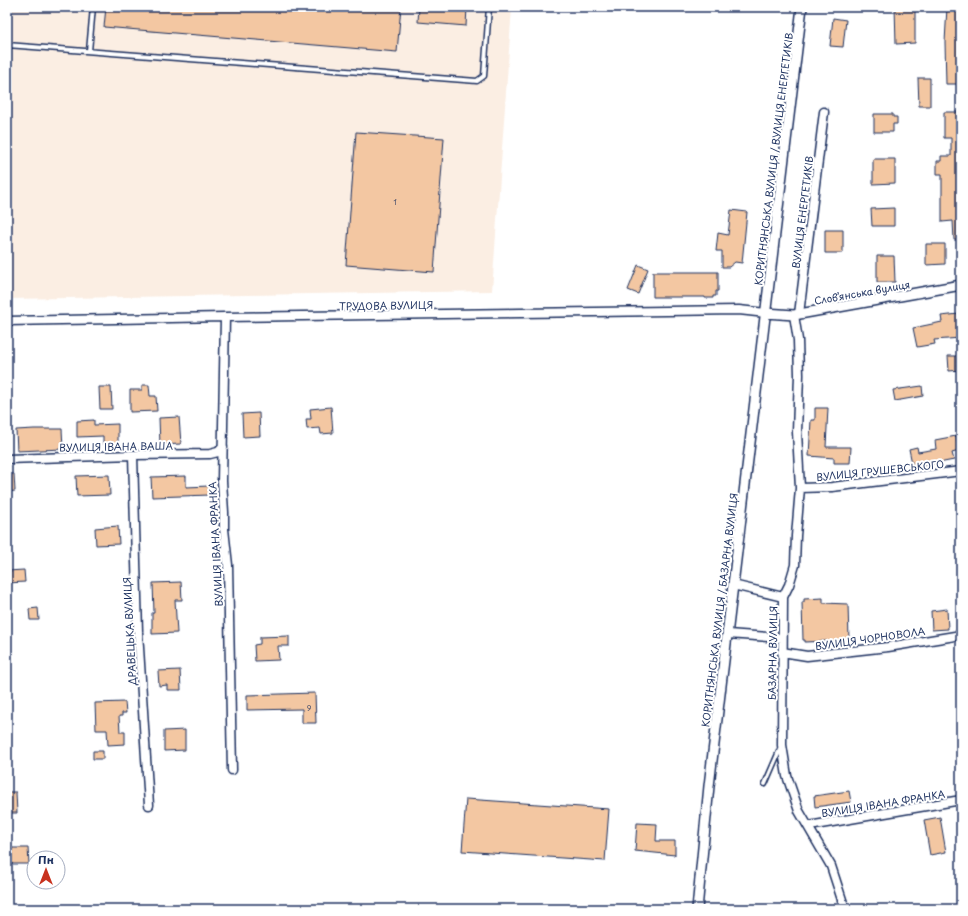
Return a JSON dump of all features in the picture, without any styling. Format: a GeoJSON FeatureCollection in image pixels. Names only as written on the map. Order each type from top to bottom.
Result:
{"type":"FeatureCollection","features":[{"type":"Feature","properties":{"kind":"street","name":"КОРИТНЯНСЬКА ВУЛИЦЯ / ВУЛИЦЯ ЕНЕРГЕТИКІВ"},"geometry":{"type":"LineString","coordinates":[[766,313],[802,7]]}},
{"type":"Feature","properties":{"kind":"street","name":"ВУЛИЦЯ ЕНЕРГЕТИКІВ"},"geometry":{"type":"LineString","coordinates":[[797,315],[824,112]]}},
{"type":"Feature","properties":{"kind":"street","name":"Словʼянська вулиця"},"geometry":{"type":"LineString","coordinates":[[766,313],[797,315],[961,286]]}},
{"type":"Feature","properties":{"kind":"street","name":"ТРУДОВА ВУЛИЦЯ"},"geometry":{"type":"LineString","coordinates":[[7,321],[739,310],[766,313]]}},
{"type":"Feature","properties":{"kind":"street","name":"КОРИТНЯНСЬКА ВУЛИЦЯ / БАЗАРНА ВУЛИЦЯ"},"geometry":{"type":"LineString","coordinates":[[697,909],[709,786],[766,313]]}},
{"type":"Feature","properties":{"kind":"street","name":"БАЗАРНА ВУЛИЦЯ"},"geometry":{"type":"LineString","coordinates":[[797,315],[800,488],[795,565],[789,585],[783,597],[782,745],[787,776],[799,810],[831,866],[845,909]]}},
{"type":"Feature","properties":{"kind":"street","name":"ВУЛИЦЯ ІВАНА ФРАНКА"},"geometry":{"type":"LineString","coordinates":[[225,317],[222,481],[224,529],[228,565],[232,770]]}},
{"type":"Feature","properties":{"kind":"street","name":"ВУЛИЦЯ ІВАНА ВАША"},"geometry":{"type":"LineString","coordinates":[[7,459],[210,454],[218,452],[222,447]]}},
{"type":"Feature","properties":{"kind":"street","name":"ДРАВЕЦЬКА ВУЛИЦЯ"},"geometry":{"type":"LineString","coordinates":[[133,455],[138,632],[149,805]]}},
{"type":"Feature","properties":{"kind":"street","name":"ВУЛИЦЯ ГРУШЕВСЬКОГО"},"geometry":{"type":"LineString","coordinates":[[800,488],[832,487],[961,471]]}},
{"type":"Feature","properties":{"kind":"street"},"geometry":{"type":"LineString","coordinates":[[733,585],[783,597]]}},
{"type":"Feature","properties":{"kind":"street"},"geometry":{"type":"LineString","coordinates":[[728,634],[782,638]]}},
{"type":"Feature","properties":{"kind":"street","name":"ВУЛИЦЯ ЧОРНОВОЛА"},"geometry":{"type":"LineString","coordinates":[[782,652],[807,656],[888,647],[961,635]]}},
{"type":"Feature","properties":{"kind":"street","name":"ВУЛИЦЯ ІВАНА ФРАНКА"},"geometry":{"type":"LineString","coordinates":[[809,826],[961,800]]}},
{"type":"Feature","properties":{"kind":"lane"},"geometry":{"type":"LineString","coordinates":[[89,52],[93,7]]}},
{"type":"Feature","properties":{"kind":"lane"},"geometry":{"type":"LineString","coordinates":[[7,45],[477,81],[484,76],[489,7]]}},
{"type":"Feature","properties":{"kind":"lane"},"geometry":{"type":"LineString","coordinates":[[765,784],[782,745]]}},
{"type":"Feature","properties":{"kind":"shaded area"},"geometry":{"type":"Polygon","coordinates":[[[7,7],[512,7],[492,291],[7,299],[7,7]]]}},
{"type":"Feature","properties":{"kind":"building"},"geometry":{"type":"Polygon","coordinates":[[[106,7],[401,7],[397,52],[104,27],[106,7]]]}},
{"type":"Feature","properties":{"kind":"building"},"geometry":{"type":"Polygon","coordinates":[[[419,7],[467,7],[466,26],[418,22],[419,7]]]}},
{"type":"Feature","properties":{"kind":"building"},"geometry":{"type":"Polygon","coordinates":[[[895,7],[915,7],[915,43],[896,44],[895,7]]]}},
{"type":"Feature","properties":{"kind":"building"},"geometry":{"type":"Polygon","coordinates":[[[947,7],[961,7],[961,84],[946,84],[945,42],[947,7]]]}},
{"type":"Feature","properties":{"kind":"building"},"geometry":{"type":"Polygon","coordinates":[[[833,18],[846,20],[843,47],[830,46],[833,18]]]}},
{"type":"Feature","properties":{"kind":"building"},"geometry":{"type":"Polygon","coordinates":[[[918,78],[930,78],[930,106],[919,106],[918,78]]]}},
{"type":"Feature","properties":{"kind":"building"},"geometry":{"type":"Polygon","coordinates":[[[944,112],[961,112],[961,240],[954,240],[953,221],[942,222],[942,174],[937,174],[937,161],[941,161],[941,156],[951,156],[951,138],[944,138],[944,112]]]}},
{"type":"Feature","properties":{"kind":"building"},"geometry":{"type":"Polygon","coordinates":[[[874,114],[893,114],[893,117],[897,117],[897,124],[893,124],[893,132],[874,132],[874,114]]]}},
{"type":"Feature","properties":{"kind":"building"},"geometry":{"type":"Polygon","coordinates":[[[356,132],[444,138],[434,272],[346,265],[356,132]]]}},
{"type":"Feature","properties":{"kind":"building"},"geometry":{"type":"Polygon","coordinates":[[[873,159],[895,159],[895,183],[873,184],[873,159]]]}},
{"type":"Feature","properties":{"kind":"building"},"geometry":{"type":"Polygon","coordinates":[[[894,208],[894,226],[872,226],[871,209],[894,208]]]}},
{"type":"Feature","properties":{"kind":"building"},"geometry":{"type":"Polygon","coordinates":[[[731,210],[747,212],[742,263],[735,262],[729,267],[722,267],[722,251],[716,251],[718,233],[728,235],[731,210]]]}},
{"type":"Feature","properties":{"kind":"building"},"geometry":{"type":"Polygon","coordinates":[[[825,230],[843,230],[843,253],[825,253],[825,230]]]}},
{"type":"Feature","properties":{"kind":"building"},"geometry":{"type":"Polygon","coordinates":[[[926,244],[945,244],[945,264],[926,265],[926,244]]]}},
{"type":"Feature","properties":{"kind":"building"},"geometry":{"type":"Polygon","coordinates":[[[877,256],[894,256],[895,282],[877,282],[877,256]]]}},
{"type":"Feature","properties":{"kind":"building"},"geometry":{"type":"Polygon","coordinates":[[[638,265],[648,269],[638,294],[628,290],[638,265]]]}},
{"type":"Feature","properties":{"kind":"building"},"geometry":{"type":"Polygon","coordinates":[[[653,272],[718,272],[718,291],[716,291],[716,296],[713,296],[713,298],[653,297],[653,272]]]}},
{"type":"Feature","properties":{"kind":"building"},"geometry":{"type":"Polygon","coordinates":[[[959,314],[959,318],[961,318],[961,338],[934,340],[935,344],[917,347],[913,328],[942,322],[941,316],[959,314]]]}},
{"type":"Feature","properties":{"kind":"building"},"geometry":{"type":"Polygon","coordinates":[[[948,356],[960,356],[961,370],[949,371],[948,356]]]}},
{"type":"Feature","properties":{"kind":"building"},"geometry":{"type":"Polygon","coordinates":[[[142,385],[149,385],[150,396],[156,396],[157,411],[130,412],[130,390],[142,390],[142,385]]]}},
{"type":"Feature","properties":{"kind":"building"},"geometry":{"type":"Polygon","coordinates":[[[922,386],[923,396],[895,401],[893,390],[922,386]]]}},
{"type":"Feature","properties":{"kind":"building"},"geometry":{"type":"Polygon","coordinates":[[[99,387],[111,387],[112,409],[100,409],[99,387]]]}},
{"type":"Feature","properties":{"kind":"building"},"geometry":{"type":"Polygon","coordinates":[[[331,407],[333,433],[321,434],[320,428],[307,429],[306,419],[311,419],[310,409],[331,407]]]}},
{"type":"Feature","properties":{"kind":"building"},"geometry":{"type":"Polygon","coordinates":[[[815,408],[828,408],[826,447],[851,447],[850,463],[834,463],[834,458],[809,456],[811,420],[815,420],[815,408]]]}},
{"type":"Feature","properties":{"kind":"building"},"geometry":{"type":"Polygon","coordinates":[[[259,413],[260,436],[243,437],[242,414],[259,413]]]}},
{"type":"Feature","properties":{"kind":"building"},"geometry":{"type":"Polygon","coordinates":[[[179,417],[181,444],[160,445],[159,418],[179,417]]]}},
{"type":"Feature","properties":{"kind":"building"},"geometry":{"type":"Polygon","coordinates":[[[94,420],[94,425],[118,424],[118,443],[103,444],[103,436],[77,437],[77,421],[94,420]]]}},
{"type":"Feature","properties":{"kind":"building"},"geometry":{"type":"Polygon","coordinates":[[[62,429],[63,449],[17,451],[16,430],[62,429]]]}},
{"type":"Feature","properties":{"kind":"building"},"geometry":{"type":"Polygon","coordinates":[[[956,436],[959,451],[952,453],[954,460],[913,468],[909,449],[917,447],[918,452],[936,449],[935,440],[956,436]]]}},
{"type":"Feature","properties":{"kind":"building"},"geometry":{"type":"Polygon","coordinates":[[[7,474],[14,474],[15,491],[7,492],[7,474]]]}},
{"type":"Feature","properties":{"kind":"building"},"geometry":{"type":"Polygon","coordinates":[[[109,475],[110,495],[77,496],[76,476],[109,475]]]}},
{"type":"Feature","properties":{"kind":"building"},"geometry":{"type":"Polygon","coordinates":[[[186,476],[186,487],[209,486],[210,495],[152,497],[151,477],[186,476]]]}},
{"type":"Feature","properties":{"kind":"building"},"geometry":{"type":"Polygon","coordinates":[[[118,526],[119,544],[96,545],[95,528],[118,526]]]}},
{"type":"Feature","properties":{"kind":"building"},"geometry":{"type":"Polygon","coordinates":[[[24,570],[25,582],[7,583],[7,571],[24,570]]]}},
{"type":"Feature","properties":{"kind":"building"},"geometry":{"type":"Polygon","coordinates":[[[181,582],[182,600],[175,600],[177,633],[152,634],[152,613],[154,613],[153,583],[181,582]]]}},
{"type":"Feature","properties":{"kind":"building"},"geometry":{"type":"Polygon","coordinates":[[[823,598],[823,603],[848,604],[849,641],[827,643],[827,641],[805,642],[805,640],[803,640],[802,602],[804,602],[804,599],[823,598]]]}},
{"type":"Feature","properties":{"kind":"building"},"geometry":{"type":"Polygon","coordinates":[[[38,608],[39,620],[30,620],[29,609],[38,608]]]}},
{"type":"Feature","properties":{"kind":"building"},"geometry":{"type":"Polygon","coordinates":[[[947,609],[948,629],[932,630],[931,611],[947,609]]]}},
{"type":"Feature","properties":{"kind":"building"},"geometry":{"type":"Polygon","coordinates":[[[289,636],[289,646],[278,646],[279,660],[255,661],[254,645],[260,644],[260,637],[289,636]]]}},
{"type":"Feature","properties":{"kind":"building"},"geometry":{"type":"Polygon","coordinates":[[[180,670],[181,690],[167,690],[167,685],[159,686],[158,671],[180,670]]]}},
{"type":"Feature","properties":{"kind":"building"},"geometry":{"type":"Polygon","coordinates":[[[315,693],[316,723],[302,723],[302,709],[247,710],[247,695],[315,693]]]}},
{"type":"Feature","properties":{"kind":"building"},"geometry":{"type":"Polygon","coordinates":[[[125,702],[126,713],[122,713],[122,716],[119,716],[120,732],[125,732],[125,744],[108,745],[107,730],[96,730],[95,703],[125,702]]]}},
{"type":"Feature","properties":{"kind":"building"},"geometry":{"type":"Polygon","coordinates":[[[185,730],[185,750],[164,751],[164,731],[185,730]]]}},
{"type":"Feature","properties":{"kind":"building"},"geometry":{"type":"Polygon","coordinates":[[[93,751],[103,751],[103,759],[93,759],[93,751]]]}},
{"type":"Feature","properties":{"kind":"building"},"geometry":{"type":"Polygon","coordinates":[[[849,791],[851,802],[815,807],[814,796],[849,791]]]}},
{"type":"Feature","properties":{"kind":"building"},"geometry":{"type":"Polygon","coordinates":[[[7,792],[16,792],[17,813],[7,813],[7,792]]]}},
{"type":"Feature","properties":{"kind":"building"},"geometry":{"type":"Polygon","coordinates":[[[466,799],[609,809],[605,861],[462,851],[466,799]]]}},
{"type":"Feature","properties":{"kind":"building"},"geometry":{"type":"Polygon","coordinates":[[[940,817],[946,852],[930,855],[924,820],[940,817]]]}},
{"type":"Feature","properties":{"kind":"building"},"geometry":{"type":"Polygon","coordinates":[[[637,823],[657,824],[656,841],[675,841],[675,855],[635,851],[637,823]]]}},
{"type":"Feature","properties":{"kind":"building"},"geometry":{"type":"Polygon","coordinates":[[[7,848],[28,848],[28,850],[26,850],[26,864],[7,864],[7,848]]]}}]}
